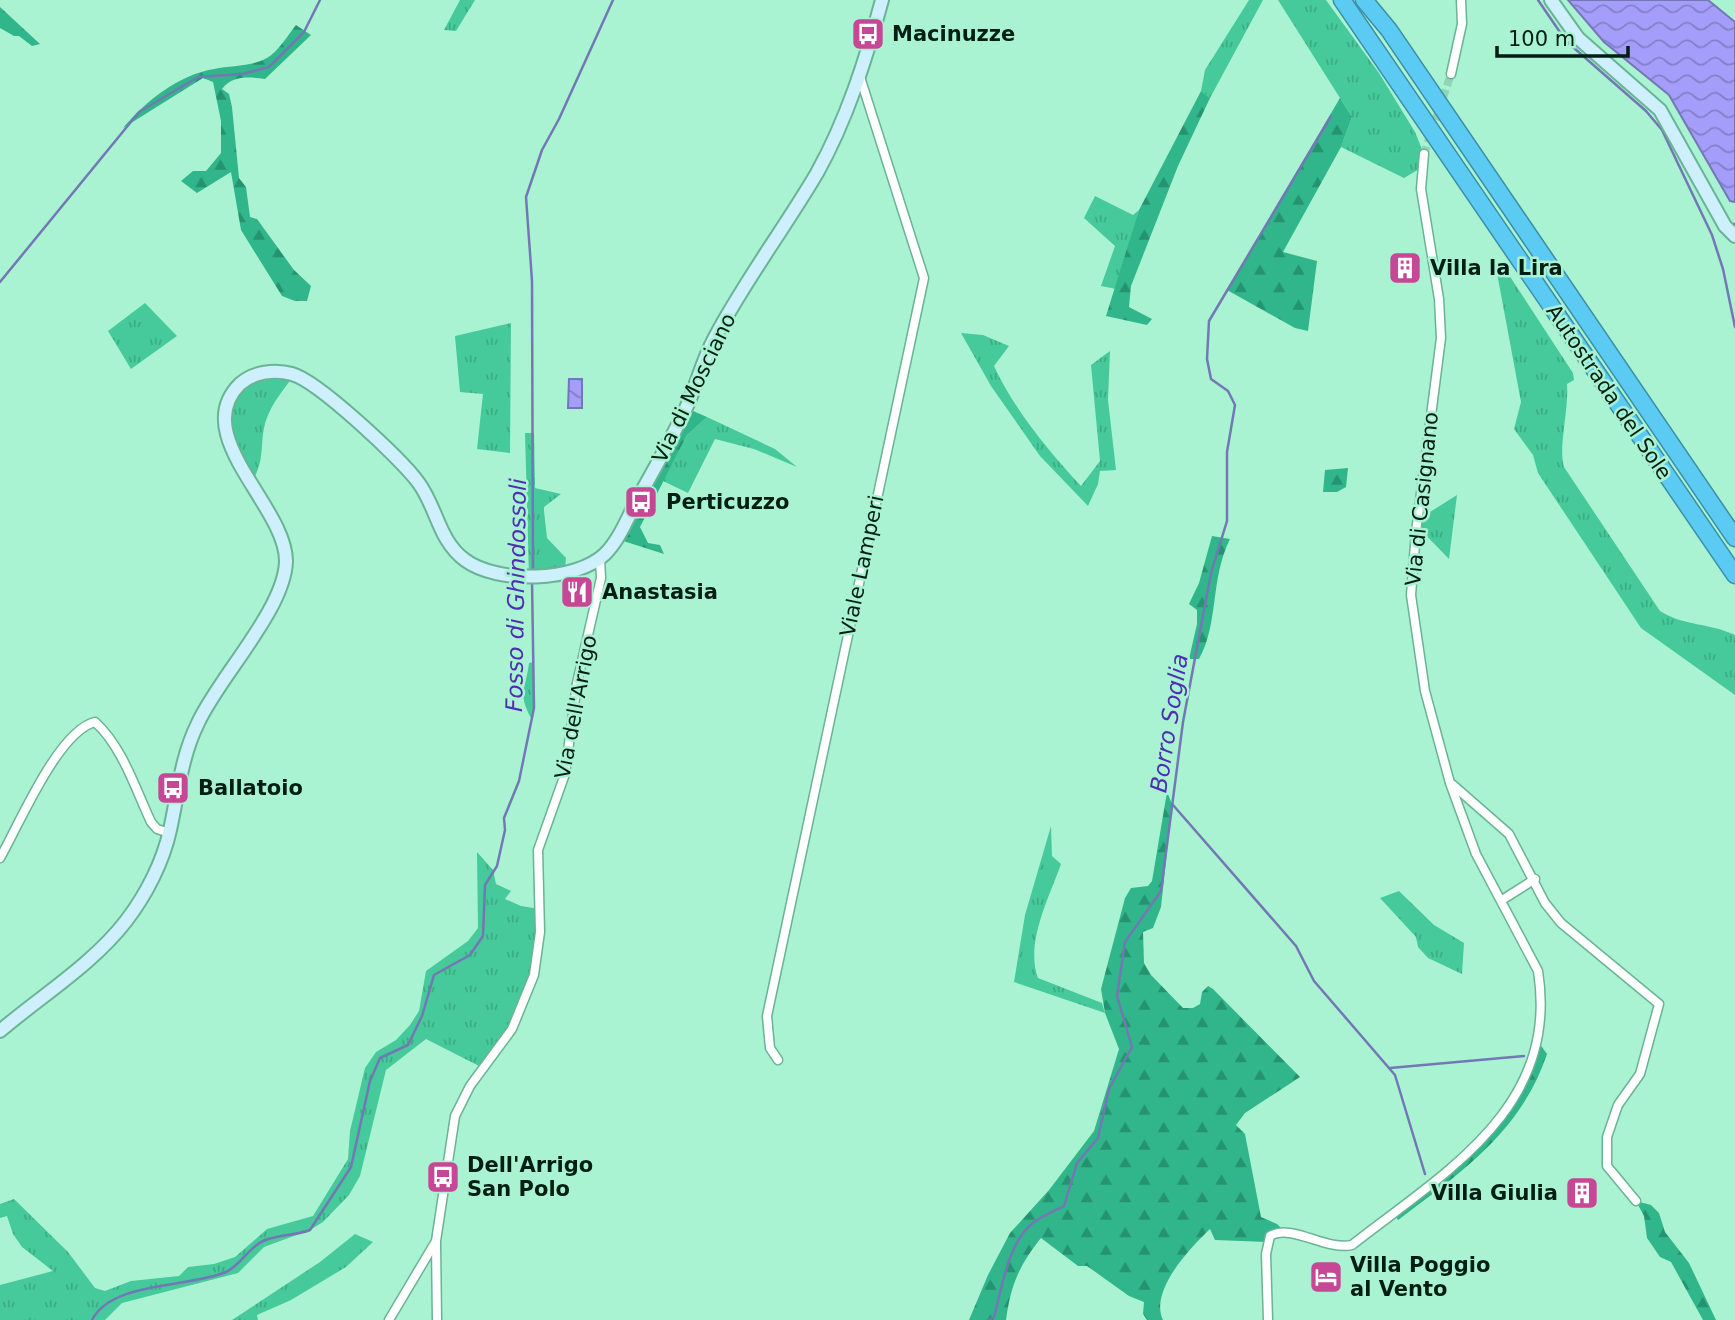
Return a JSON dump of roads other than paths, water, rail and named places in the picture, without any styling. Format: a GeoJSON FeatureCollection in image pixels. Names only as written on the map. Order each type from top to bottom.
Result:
{"type":"FeatureCollection","features":[{"type":"Feature","properties":{"kind":"highway","name":"Autostrada del Sole"},"geometry":{"type":"LineString","coordinates":[[1342,0],[1735,575]]}},
{"type":"Feature","properties":{"kind":"highway","name":"Autostrada del Sole"},"geometry":{"type":"LineString","coordinates":[[1364,0],[1396,41],[1735,538]]}},
{"type":"Feature","properties":{"kind":"main road","name":"Via di Mosciano"},"geometry":{"type":"LineString","coordinates":[[600,558],[621,532],[686,408],[713,341],[820,168],[860,76],[882,0]]}},
{"type":"Feature","properties":{"kind":"main road"},"geometry":{"type":"LineString","coordinates":[[1551,0],[1578,38],[1660,110],[1730,223],[1735,236]]}},
{"type":"Feature","properties":{"kind":"main road"},"geometry":{"type":"LineString","coordinates":[[0,1031],[103,946],[125,922],[153,878],[170,833],[184,757],[192,734],[216,690],[277,595],[286,561],[272,514],[234,457],[228,442],[228,408],[241,383],[263,372],[291,373],[318,388],[421,484],[441,533],[458,555],[491,573],[510,578],[534,575],[575,569],[600,558]]}},
{"type":"Feature","properties":{"kind":"street"},"geometry":{"type":"LineString","coordinates":[[1451,74],[1462,24],[1461,0]]}},
{"type":"Feature","properties":{"kind":"street","name":"Viale Lamperi"},"geometry":{"type":"LineString","coordinates":[[778,1060],[771,1048],[767,1016],[924,278],[860,76]]}},
{"type":"Feature","properties":{"kind":"street","name":"Via di Casignano"},"geometry":{"type":"LineString","coordinates":[[1268,1320],[1266,1254],[1270,1236],[1285,1232],[1335,1247],[1352,1245],[1478,1146],[1512,1104],[1534,1054],[1540,986],[1538,971],[1476,854],[1450,783],[1425,691],[1411,595],[1441,338],[1439,299],[1421,189],[1424,154]]}},
{"type":"Feature","properties":{"kind":"street","name":"Via dell'Arrigo"},"geometry":{"type":"LineString","coordinates":[[389,1320],[436,1241],[455,1116],[470,1086],[512,1029],[534,975],[540,932],[538,850],[565,774],[577,683],[601,578],[600,558]]}},
{"type":"Feature","properties":{"kind":"street"},"geometry":{"type":"LineString","coordinates":[[0,858],[27,802],[46,772],[79,731],[86,724],[95,722],[103,729],[122,762],[151,822],[157,829],[170,833]]}},
{"type":"Feature","properties":{"kind":"street"},"geometry":{"type":"LineString","coordinates":[[1450,783],[1509,834],[1545,902],[1561,923],[1659,1004],[1640,1074],[1618,1105],[1607,1137],[1607,1166],[1636,1201]]}},
{"type":"Feature","properties":{"kind":"street"},"geometry":{"type":"LineString","coordinates":[[1502,900],[1535,879]]}},
{"type":"Feature","properties":{"kind":"street"},"geometry":{"type":"LineString","coordinates":[[436,1241],[437,1320]]}},
{"type":"Feature","properties":{"kind":"water"},"geometry":{"type":"Polygon","coordinates":[[[1568,0],[1708,0],[1735,22],[1735,202],[1730,201],[1669,95],[1604,42],[1568,0]]]}},
{"type":"Feature","properties":{"kind":"water"},"geometry":{"type":"Polygon","coordinates":[[[569,379],[582,379],[582,408],[568,408],[569,379]]]}},
{"type":"Feature","properties":{"kind":"waterway"},"geometry":{"type":"LineString","coordinates":[[0,282],[139,112],[198,77],[242,74],[269,67],[304,32],[320,0]]}},
{"type":"Feature","properties":{"kind":"waterway","name":"Fosso di Ghindossoli"},"geometry":{"type":"LineString","coordinates":[[533,574],[532,281],[526,197],[542,150],[559,119],[613,0]]}},
{"type":"Feature","properties":{"kind":"waterway"},"geometry":{"type":"LineString","coordinates":[[1538,0],[1566,41],[1646,111],[1662,130],[1712,235],[1723,269],[1735,327]]}},
{"type":"Feature","properties":{"kind":"waterway","name":"Borro Soglia"},"geometry":{"type":"LineString","coordinates":[[989,1320],[994,1317],[1007,1266],[1025,1230],[1064,1206],[1077,1163],[1098,1138],[1109,1089],[1132,1047],[1117,996],[1125,942],[1161,891],[1183,722],[1211,573],[1227,521],[1227,452],[1235,405],[1228,391],[1211,379],[1207,359],[1209,321],[1331,116]]}},
{"type":"Feature","properties":{"kind":"waterway","name":"Fosso di Ghindossoli"},"geometry":{"type":"LineString","coordinates":[[92,1320],[102,1307],[116,1298],[152,1287],[226,1272],[263,1241],[310,1230],[351,1167],[370,1081],[380,1058],[408,1045],[422,1016],[434,975],[470,955],[483,936],[485,885],[497,866],[505,830],[504,818],[519,781],[534,708],[532,580]]}},
{"type":"Feature","properties":{"kind":"waterway"},"geometry":{"type":"LineString","coordinates":[[1173,805],[1296,946],[1314,981],[1395,1075],[1425,1174]]}},
{"type":"Feature","properties":{"kind":"waterway"},"geometry":{"type":"LineString","coordinates":[[1390,1068],[1524,1056]]}},
{"type":"Feature","properties":{"kind":"tunnel"},"geometry":{"type":"LineString","coordinates":[[1424,154],[1451,74]]}},
{"type":"Feature","properties":{"kind":"place","name":"Macinuzze"},"geometry":{"type":"Point","coordinates":[868,34]}},
{"type":"Feature","properties":{"kind":"place","name":"Villa la Lira"},"geometry":{"type":"Point","coordinates":[1405,268]}},
{"type":"Feature","properties":{"kind":"place","name":"Perticuzzo"},"geometry":{"type":"Point","coordinates":[641,502]}},
{"type":"Feature","properties":{"kind":"place","name":"Anastasia"},"geometry":{"type":"Point","coordinates":[577,592]}},
{"type":"Feature","properties":{"kind":"place","name":"Ballatoio"},"geometry":{"type":"Point","coordinates":[173,788]}},
{"type":"Feature","properties":{"kind":"place","name":"Dell'Arrigo San Polo"},"geometry":{"type":"Point","coordinates":[443,1177]}},
{"type":"Feature","properties":{"kind":"place","name":"Villa Giulia"},"geometry":{"type":"Point","coordinates":[1582,1193]}},
{"type":"Feature","properties":{"kind":"place","name":"Villa Poggio al Vento"},"geometry":{"type":"Point","coordinates":[1326,1277]}}]}
